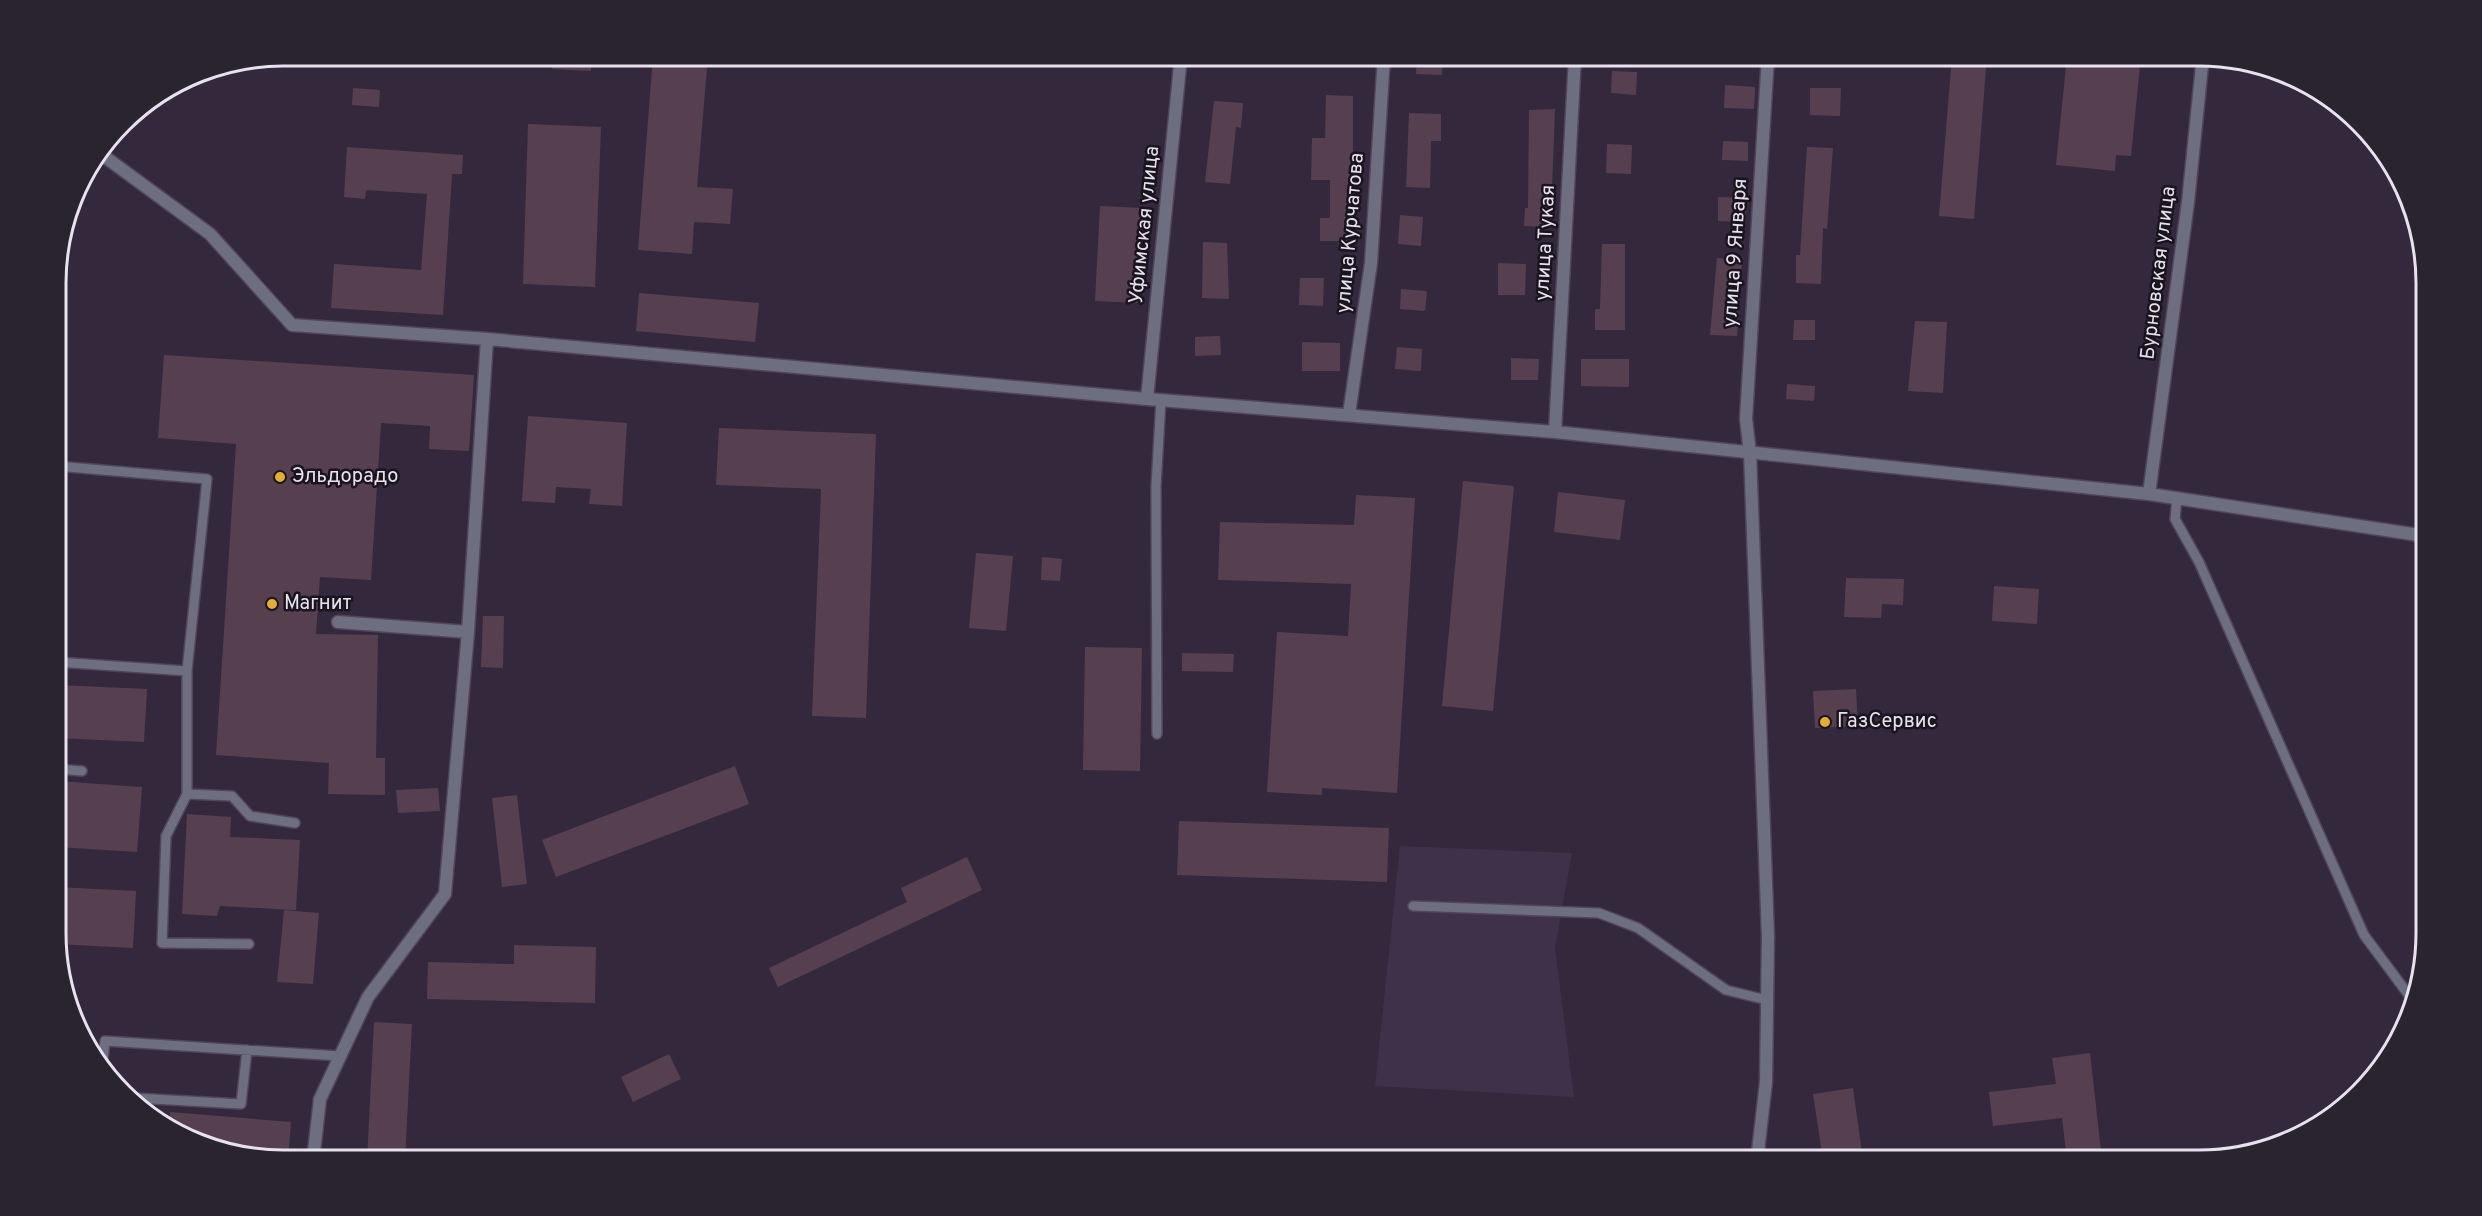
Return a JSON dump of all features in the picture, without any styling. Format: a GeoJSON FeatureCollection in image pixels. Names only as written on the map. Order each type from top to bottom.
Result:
{"type":"FeatureCollection","features":[{"type":"Feature","properties":{"kind":"street","name":"Уфимская улица"},"geometry":{"type":"LineString","coordinates":[[1147,399],[1180,66]]}},
{"type":"Feature","properties":{"kind":"street","name":"улица Курчатова"},"geometry":{"type":"LineString","coordinates":[[1349,414],[1371,263],[1383,66]]}},
{"type":"Feature","properties":{"kind":"street","name":"улица Тукая"},"geometry":{"type":"LineString","coordinates":[[1555,432],[1574,66]]}},
{"type":"Feature","properties":{"kind":"street","name":"улица 9 Января"},"geometry":{"type":"LineString","coordinates":[[1759,1150],[1766,1082],[1768,937],[1750,453],[1746,419],[1767,66]]}},
{"type":"Feature","properties":{"kind":"street","name":"Бурновская улица"},"geometry":{"type":"LineString","coordinates":[[2149,494],[2188,202],[2202,66]]}},
{"type":"Feature","properties":{"kind":"street"},"geometry":{"type":"LineString","coordinates":[[107,157],[210,234],[292,325],[487,339],[1147,399],[1555,432],[2149,494],[2416,535]]}},
{"type":"Feature","properties":{"kind":"street"},"geometry":{"type":"LineString","coordinates":[[314,1150],[320,1099],[368,997],[445,894],[468,632],[487,339]]}},
{"type":"Feature","properties":{"kind":"street"},"geometry":{"type":"LineString","coordinates":[[338,622],[468,632]]}},
{"type":"Feature","properties":{"kind":"lane"},"geometry":{"type":"LineString","coordinates":[[1157,734],[1156,486],[1161,400]]}},
{"type":"Feature","properties":{"kind":"lane"},"geometry":{"type":"LineString","coordinates":[[66,467],[207,479],[187,671],[188,794],[166,836],[162,943],[249,944]]}},
{"type":"Feature","properties":{"kind":"lane"},"geometry":{"type":"LineString","coordinates":[[2177,498],[2175,519],[2199,562],[2364,934],[2407,993]]}},
{"type":"Feature","properties":{"kind":"lane"},"geometry":{"type":"LineString","coordinates":[[66,663],[187,671]]}},
{"type":"Feature","properties":{"kind":"lane"},"geometry":{"type":"LineString","coordinates":[[66,770],[82,771]]}},
{"type":"Feature","properties":{"kind":"lane"},"geometry":{"type":"LineString","coordinates":[[188,794],[232,796],[250,816],[295,823]]}},
{"type":"Feature","properties":{"kind":"lane"},"geometry":{"type":"LineString","coordinates":[[1413,906],[1599,913],[1638,928],[1725,990],[1767,1000]]}},
{"type":"Feature","properties":{"kind":"lane"},"geometry":{"type":"LineString","coordinates":[[104,1055],[105,1041],[340,1056]]}},
{"type":"Feature","properties":{"kind":"lane"},"geometry":{"type":"LineString","coordinates":[[143,1098],[241,1104],[247,1050]]}},
{"type":"Feature","properties":{"kind":"shaded area"},"geometry":{"type":"Polygon","coordinates":[[[1400,846],[1572,853],[1555,948],[1574,1097],[1375,1086],[1400,846]]]}},
{"type":"Feature","properties":{"kind":"building"},"geometry":{"type":"Polygon","coordinates":[[[552,66],[591,66],[591,71],[552,69],[552,66]]]}},
{"type":"Feature","properties":{"kind":"building"},"geometry":{"type":"Polygon","coordinates":[[[652,66],[707,66],[697,187],[733,189],[730,224],[694,222],[692,254],[638,250],[652,66]]]}},
{"type":"Feature","properties":{"kind":"building"},"geometry":{"type":"Polygon","coordinates":[[[1416,66],[1442,66],[1442,75],[1416,74],[1416,66]]]}},
{"type":"Feature","properties":{"kind":"building"},"geometry":{"type":"Polygon","coordinates":[[[1951,66],[1986,66],[1974,219],[1939,216],[1951,66]]]}},
{"type":"Feature","properties":{"kind":"building"},"geometry":{"type":"Polygon","coordinates":[[[2066,66],[2140,66],[2131,156],[2116,155],[2115,171],[2056,165],[2066,66]]]}},
{"type":"Feature","properties":{"kind":"building"},"geometry":{"type":"Polygon","coordinates":[[[1612,71],[1637,72],[1636,95],[1611,93],[1612,71]]]}},
{"type":"Feature","properties":{"kind":"building"},"geometry":{"type":"Polygon","coordinates":[[[1725,85],[1755,87],[1754,109],[1724,108],[1725,85]]]}},
{"type":"Feature","properties":{"kind":"building"},"geometry":{"type":"Polygon","coordinates":[[[353,88],[380,90],[379,107],[352,105],[353,88]]]}},
{"type":"Feature","properties":{"kind":"building"},"geometry":{"type":"Polygon","coordinates":[[[1810,88],[1841,88],[1840,116],[1810,115],[1810,88]]]}},
{"type":"Feature","properties":{"kind":"building"},"geometry":{"type":"Polygon","coordinates":[[[1326,95],[1353,96],[1353,181],[1348,181],[1348,241],[1320,241],[1320,218],[1330,218],[1330,180],[1311,180],[1312,138],[1325,138],[1326,95]]]}},
{"type":"Feature","properties":{"kind":"building"},"geometry":{"type":"Polygon","coordinates":[[[1214,101],[1243,103],[1241,128],[1236,127],[1230,184],[1205,182],[1214,101]]]}},
{"type":"Feature","properties":{"kind":"building"},"geometry":{"type":"Polygon","coordinates":[[[1555,109],[1552,189],[1547,189],[1546,227],[1524,226],[1525,208],[1528,208],[1529,110],[1555,109]]]}},
{"type":"Feature","properties":{"kind":"building"},"geometry":{"type":"Polygon","coordinates":[[[1409,113],[1441,114],[1441,141],[1431,141],[1430,188],[1406,187],[1409,113]]]}},
{"type":"Feature","properties":{"kind":"building"},"geometry":{"type":"Polygon","coordinates":[[[528,124],[601,127],[595,287],[523,284],[528,124]]]}},
{"type":"Feature","properties":{"kind":"building"},"geometry":{"type":"Polygon","coordinates":[[[1723,141],[1748,142],[1748,161],[1722,160],[1723,141]]]}},
{"type":"Feature","properties":{"kind":"building"},"geometry":{"type":"Polygon","coordinates":[[[1607,144],[1632,145],[1631,174],[1606,173],[1607,144]]]}},
{"type":"Feature","properties":{"kind":"building"},"geometry":{"type":"Polygon","coordinates":[[[347,147],[463,155],[462,174],[452,174],[443,315],[331,308],[334,264],[421,270],[427,194],[366,190],[365,199],[344,197],[347,147]]]}},
{"type":"Feature","properties":{"kind":"building"},"geometry":{"type":"Polygon","coordinates":[[[1807,147],[1833,148],[1827,229],[1823,228],[1821,284],[1796,283],[1796,255],[1800,255],[1807,147]]]}},
{"type":"Feature","properties":{"kind":"building"},"geometry":{"type":"Polygon","coordinates":[[[1718,197],[1746,198],[1746,222],[1718,221],[1718,197]]]}},
{"type":"Feature","properties":{"kind":"building"},"geometry":{"type":"Polygon","coordinates":[[[1100,206],[1143,208],[1139,303],[1095,301],[1100,206]]]}},
{"type":"Feature","properties":{"kind":"building"},"geometry":{"type":"Polygon","coordinates":[[[1400,215],[1423,217],[1421,246],[1398,244],[1400,215]]]}},
{"type":"Feature","properties":{"kind":"building"},"geometry":{"type":"Polygon","coordinates":[[[1203,242],[1227,243],[1229,299],[1202,298],[1203,242]]]}},
{"type":"Feature","properties":{"kind":"building"},"geometry":{"type":"Polygon","coordinates":[[[1602,244],[1625,244],[1625,330],[1595,330],[1595,309],[1600,309],[1602,244]]]}},
{"type":"Feature","properties":{"kind":"building"},"geometry":{"type":"Polygon","coordinates":[[[1717,258],[1742,261],[1737,336],[1710,335],[1717,258]]]}},
{"type":"Feature","properties":{"kind":"building"},"geometry":{"type":"Polygon","coordinates":[[[1498,263],[1526,264],[1525,295],[1498,295],[1498,263]]]}},
{"type":"Feature","properties":{"kind":"building"},"geometry":{"type":"Polygon","coordinates":[[[1300,278],[1324,278],[1323,306],[1299,305],[1300,278]]]}},
{"type":"Feature","properties":{"kind":"building"},"geometry":{"type":"Polygon","coordinates":[[[1401,289],[1427,291],[1425,311],[1400,309],[1401,289]]]}},
{"type":"Feature","properties":{"kind":"building"},"geometry":{"type":"Polygon","coordinates":[[[639,293],[759,303],[755,342],[636,331],[639,293]]]}},
{"type":"Feature","properties":{"kind":"building"},"geometry":{"type":"Polygon","coordinates":[[[1794,320],[1815,320],[1815,340],[1793,340],[1794,320]]]}},
{"type":"Feature","properties":{"kind":"building"},"geometry":{"type":"Polygon","coordinates":[[[1915,321],[1947,322],[1943,393],[1908,391],[1915,321]]]}},
{"type":"Feature","properties":{"kind":"building"},"geometry":{"type":"Polygon","coordinates":[[[1220,336],[1221,355],[1195,356],[1195,337],[1220,336]]]}},
{"type":"Feature","properties":{"kind":"building"},"geometry":{"type":"Polygon","coordinates":[[[1302,342],[1340,343],[1340,371],[1302,371],[1302,342]]]}},
{"type":"Feature","properties":{"kind":"building"},"geometry":{"type":"Polygon","coordinates":[[[1397,347],[1422,349],[1421,371],[1395,369],[1397,347]]]}},
{"type":"Feature","properties":{"kind":"building"},"geometry":{"type":"Polygon","coordinates":[[[164,355],[474,375],[469,451],[429,449],[430,426],[381,423],[371,580],[320,577],[316,634],[378,635],[376,758],[385,758],[385,795],[328,794],[329,763],[216,755],[236,444],[158,438],[164,355]]]}},
{"type":"Feature","properties":{"kind":"building"},"geometry":{"type":"Polygon","coordinates":[[[1511,358],[1539,359],[1538,380],[1511,380],[1511,358]]]}},
{"type":"Feature","properties":{"kind":"building"},"geometry":{"type":"Polygon","coordinates":[[[1581,359],[1629,359],[1629,387],[1581,386],[1581,359]]]}},
{"type":"Feature","properties":{"kind":"building"},"geometry":{"type":"Polygon","coordinates":[[[1787,384],[1815,386],[1814,401],[1786,399],[1787,384]]]}},
{"type":"Feature","properties":{"kind":"building"},"geometry":{"type":"Polygon","coordinates":[[[528,416],[627,423],[622,506],[589,504],[591,489],[556,487],[555,503],[522,501],[528,416]]]}},
{"type":"Feature","properties":{"kind":"building"},"geometry":{"type":"Polygon","coordinates":[[[719,428],[876,434],[866,718],[812,716],[821,489],[716,485],[719,428]]]}},
{"type":"Feature","properties":{"kind":"building"},"geometry":{"type":"Polygon","coordinates":[[[1463,481],[1514,486],[1493,711],[1442,706],[1463,481]]]}},
{"type":"Feature","properties":{"kind":"building"},"geometry":{"type":"Polygon","coordinates":[[[1558,492],[1625,500],[1620,540],[1554,532],[1558,492]]]}},
{"type":"Feature","properties":{"kind":"building"},"geometry":{"type":"Polygon","coordinates":[[[1356,495],[1415,498],[1397,793],[1322,788],[1322,795],[1267,792],[1277,632],[1348,636],[1351,584],[1218,580],[1220,522],[1354,525],[1356,495]]]}},
{"type":"Feature","properties":{"kind":"building"},"geometry":{"type":"Polygon","coordinates":[[[976,553],[1013,556],[1006,631],[969,628],[976,553]]]}},
{"type":"Feature","properties":{"kind":"building"},"geometry":{"type":"Polygon","coordinates":[[[1042,557],[1062,559],[1060,581],[1041,580],[1042,557]]]}},
{"type":"Feature","properties":{"kind":"building"},"geometry":{"type":"Polygon","coordinates":[[[1846,578],[1904,579],[1903,605],[1882,604],[1881,618],[1844,617],[1846,578]]]}},
{"type":"Feature","properties":{"kind":"building"},"geometry":{"type":"Polygon","coordinates":[[[1994,586],[2039,589],[2037,624],[1992,621],[1994,586]]]}},
{"type":"Feature","properties":{"kind":"building"},"geometry":{"type":"Polygon","coordinates":[[[483,616],[504,616],[503,668],[481,667],[483,616]]]}},
{"type":"Feature","properties":{"kind":"building"},"geometry":{"type":"Polygon","coordinates":[[[1085,647],[1142,648],[1140,771],[1083,770],[1085,647]]]}},
{"type":"Feature","properties":{"kind":"building"},"geometry":{"type":"Polygon","coordinates":[[[1182,653],[1234,654],[1233,672],[1182,671],[1182,653]]]}},
{"type":"Feature","properties":{"kind":"building"},"geometry":{"type":"Polygon","coordinates":[[[66,685],[147,689],[144,742],[66,738],[66,685]]]}},
{"type":"Feature","properties":{"kind":"building"},"geometry":{"type":"Polygon","coordinates":[[[1856,689],[1858,726],[1815,728],[1813,691],[1856,689]]]}},
{"type":"Feature","properties":{"kind":"building"},"geometry":{"type":"Polygon","coordinates":[[[735,766],[749,804],[556,877],[542,840],[735,766]]]}},
{"type":"Feature","properties":{"kind":"building"},"geometry":{"type":"Polygon","coordinates":[[[66,782],[142,787],[137,852],[66,848],[66,782]]]}},
{"type":"Feature","properties":{"kind":"building"},"geometry":{"type":"Polygon","coordinates":[[[438,788],[440,811],[398,813],[396,790],[438,788]]]}},
{"type":"Feature","properties":{"kind":"building"},"geometry":{"type":"Polygon","coordinates":[[[517,795],[527,884],[502,887],[492,798],[517,795]]]}},
{"type":"Feature","properties":{"kind":"building"},"geometry":{"type":"Polygon","coordinates":[[[187,814],[231,817],[230,837],[300,840],[296,910],[220,906],[217,916],[182,914],[187,814]]]}},
{"type":"Feature","properties":{"kind":"building"},"geometry":{"type":"Polygon","coordinates":[[[1179,821],[1389,828],[1387,882],[1177,875],[1179,821]]]}},
{"type":"Feature","properties":{"kind":"building"},"geometry":{"type":"Polygon","coordinates":[[[967,857],[982,890],[778,987],[769,968],[907,902],[901,888],[967,857]]]}},
{"type":"Feature","properties":{"kind":"building"},"geometry":{"type":"Polygon","coordinates":[[[66,887],[136,891],[133,948],[66,944],[66,887]]]}},
{"type":"Feature","properties":{"kind":"building"},"geometry":{"type":"Polygon","coordinates":[[[284,910],[319,913],[313,984],[277,982],[284,910]]]}},
{"type":"Feature","properties":{"kind":"building"},"geometry":{"type":"Polygon","coordinates":[[[514,945],[596,947],[595,1003],[427,999],[428,962],[514,964],[514,945]]]}},
{"type":"Feature","properties":{"kind":"building"},"geometry":{"type":"Polygon","coordinates":[[[374,1022],[412,1024],[406,1150],[368,1150],[374,1022]]]}},
{"type":"Feature","properties":{"kind":"building"},"geometry":{"type":"Polygon","coordinates":[[[2090,1053],[2101,1150],[2066,1150],[2062,1118],[1993,1126],[1989,1092],[2056,1084],[2052,1058],[2090,1053]]]}},
{"type":"Feature","properties":{"kind":"building"},"geometry":{"type":"Polygon","coordinates":[[[669,1054],[681,1079],[633,1102],[621,1077],[669,1054]]]}},
{"type":"Feature","properties":{"kind":"building"},"geometry":{"type":"Polygon","coordinates":[[[1853,1088],[1862,1150],[1821,1150],[1813,1094],[1853,1088]]]}},
{"type":"Feature","properties":{"kind":"building"},"geometry":{"type":"Polygon","coordinates":[[[170,1112],[291,1122],[289,1150],[269,1150],[227,1143],[187,1128],[166,1116],[170,1116],[170,1112]]]}},
{"type":"Feature","properties":{"kind":"place","name":"Эльдорадо"},"geometry":{"type":"Point","coordinates":[280,477]}},
{"type":"Feature","properties":{"kind":"place","name":"Магнит"},"geometry":{"type":"Point","coordinates":[272,604]}},
{"type":"Feature","properties":{"kind":"place","name":"ГазСервис"},"geometry":{"type":"Point","coordinates":[1825,722]}}]}
